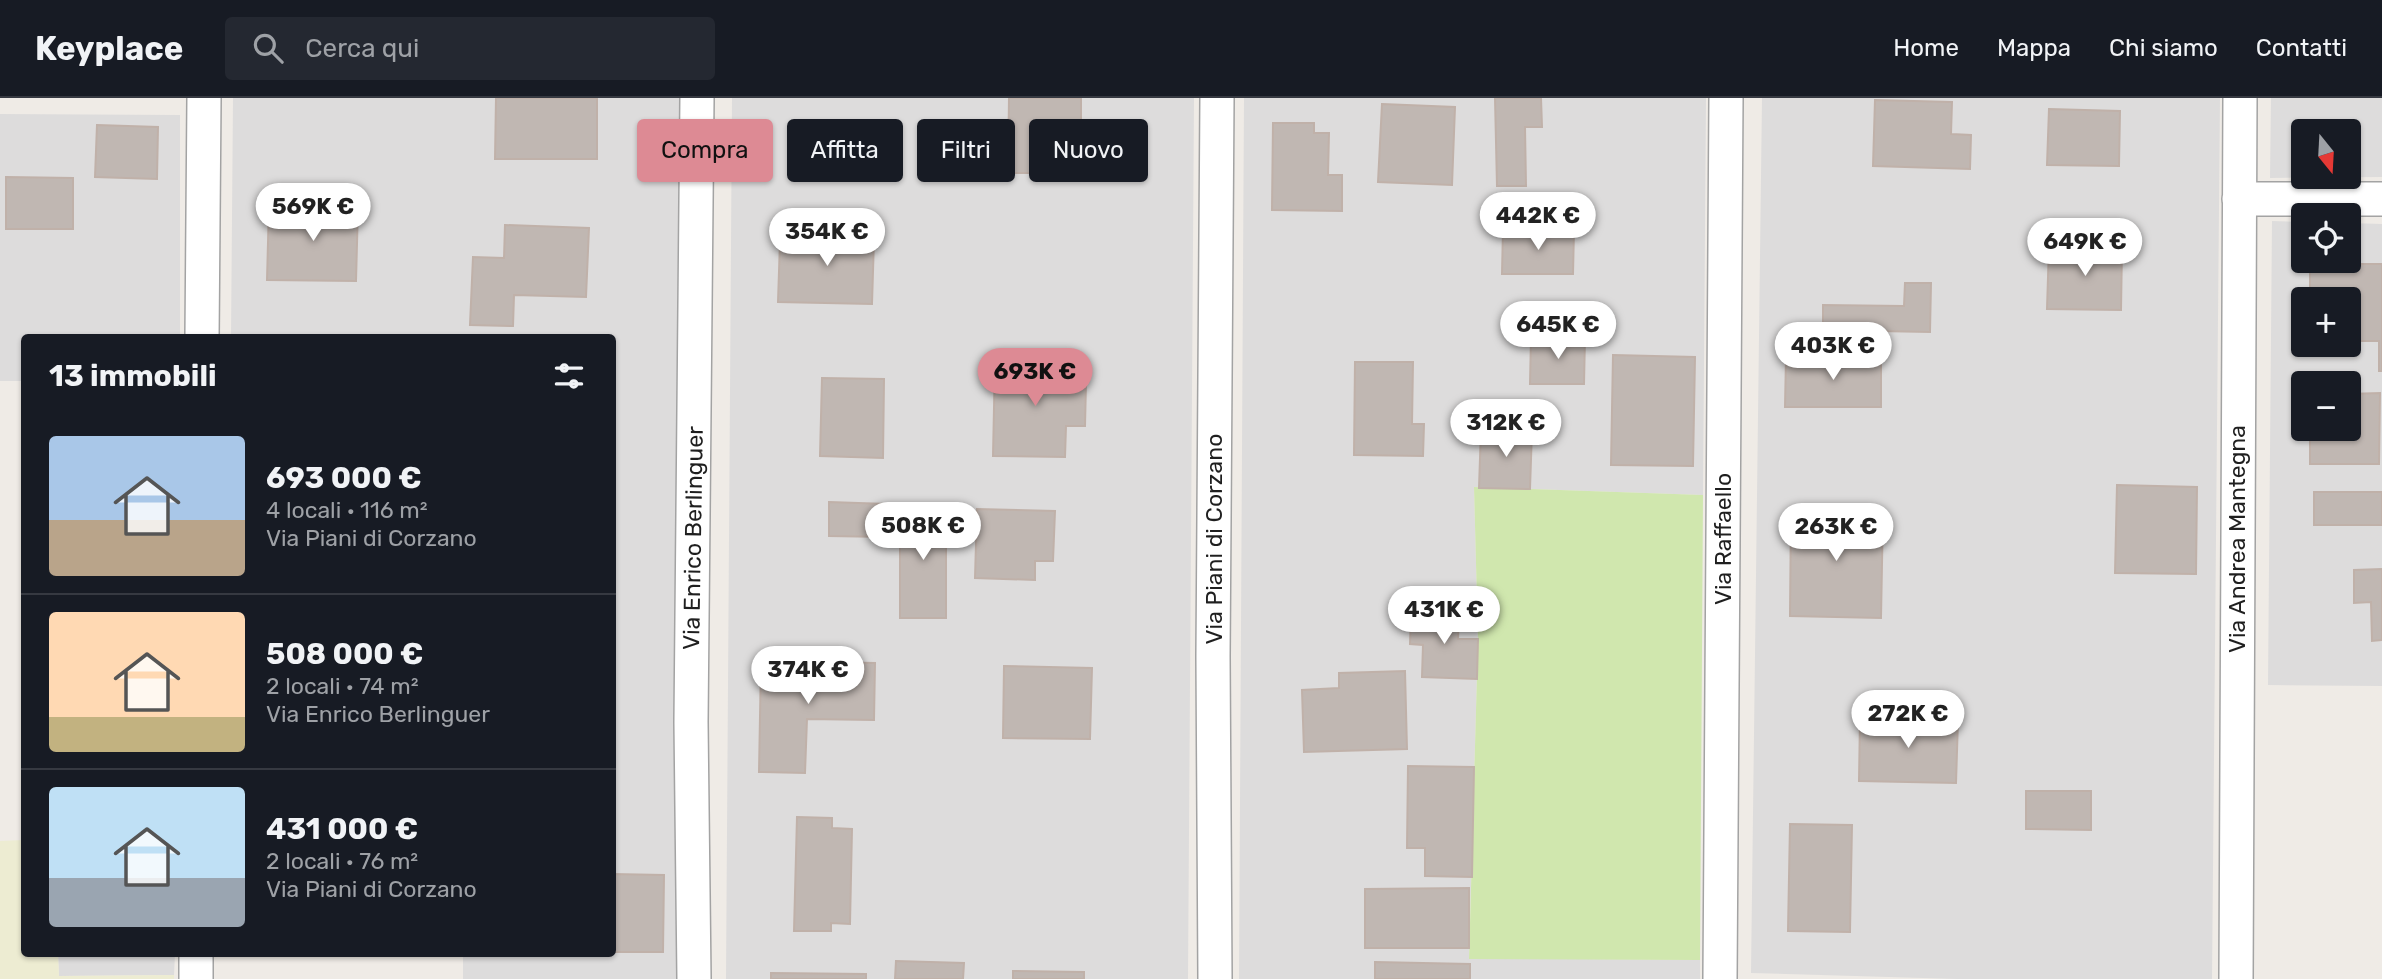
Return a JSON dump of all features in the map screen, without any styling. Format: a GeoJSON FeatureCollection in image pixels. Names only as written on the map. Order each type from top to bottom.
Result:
{"type":"FeatureCollection","features":[{"type":"Feature","properties":{"kind":"street"},"geometry":{"type":"LineString","coordinates":[[202,334],[204,98]]}},
{"type":"Feature","properties":{"kind":"street","name":"Via Enrico Berlinguer"},"geometry":{"type":"LineString","coordinates":[[694,979],[691,709],[697,98]]}},
{"type":"Feature","properties":{"kind":"street","name":"Via Piani di Corzano"},"geometry":{"type":"LineString","coordinates":[[1214,979],[1217,98]]}},
{"type":"Feature","properties":{"kind":"street","name":"Via Raffaello"},"geometry":{"type":"LineString","coordinates":[[1720,979],[1726,98]]}},
{"type":"Feature","properties":{"kind":"street","name":"Via Andrea Mantegna"},"geometry":{"type":"LineString","coordinates":[[2236,979],[2240,98]]}},
{"type":"Feature","properties":{"kind":"street"},"geometry":{"type":"LineString","coordinates":[[2239,199],[2382,199]]}},
{"type":"Feature","properties":{"kind":"street"},"geometry":{"type":"LineString","coordinates":[[196,979],[197,957]]}},
{"type":"Feature","properties":{"kind":"shaded area"},"geometry":{"type":"Polygon","coordinates":[[[233,98],[682,98],[682,119],[637,119],[637,182],[682,182],[679,979],[463,979],[463,957],[616,957],[616,334],[231,334],[233,98]]]}},
{"type":"Feature","properties":{"kind":"shaded area"},"geometry":{"type":"Polygon","coordinates":[[[732,98],[1194,98],[1188,979],[726,979],[731,182],[773,182],[773,119],[732,119],[732,98]]]}},
{"type":"Feature","properties":{"kind":"shaded area"},"geometry":{"type":"Polygon","coordinates":[[[1244,98],[1706,98],[1703,495],[1474,487],[1478,639],[1469,958],[1700,960],[1700,979],[1239,979],[1244,98]]]}},
{"type":"Feature","properties":{"kind":"shaded area"},"geometry":{"type":"Polygon","coordinates":[[[1762,98],[2220,98],[2212,979],[1957,979],[1751,973],[1762,98]]]}},
{"type":"Feature","properties":{"kind":"shaded area"},"geometry":{"type":"Polygon","coordinates":[[[2271,98],[2382,98],[2382,177],[2361,177],[2361,119],[2291,119],[2291,178],[2270,178],[2271,98]]]}},
{"type":"Feature","properties":{"kind":"shaded area"},"geometry":{"type":"Polygon","coordinates":[[[0,114],[180,115],[180,334],[21,334],[21,381],[0,381],[0,114]]]}},
{"type":"Feature","properties":{"kind":"shaded area"},"geometry":{"type":"Polygon","coordinates":[[[2272,221],[2291,222],[2291,273],[2361,273],[2361,223],[2382,224],[2382,686],[2268,685],[2272,221]]]}},
{"type":"Feature","properties":{"kind":"shaded area"},"geometry":{"type":"Polygon","coordinates":[[[58,957],[175,957],[174,975],[59,976],[58,957]]]}},
{"type":"Feature","properties":{"kind":"green space"},"geometry":{"type":"Polygon","coordinates":[[[1474,487],[1703,495],[1700,960],[1469,959],[1478,639],[1474,487]]]}},
{"type":"Feature","properties":{"kind":"green space"},"geometry":{"type":"Polygon","coordinates":[[[21,840],[21,957],[58,957],[59,976],[174,975],[174,979],[0,979],[0,841],[21,840]]]}},
{"type":"Feature","properties":{"kind":"building"},"geometry":{"type":"Polygon","coordinates":[[[496,98],[597,98],[597,159],[495,159],[496,98]]]}},
{"type":"Feature","properties":{"kind":"building"},"geometry":{"type":"Polygon","coordinates":[[[1009,98],[1081,98],[1081,119],[1029,119],[1029,173],[1015,173],[1015,119],[1009,119],[1009,98]]]}},
{"type":"Feature","properties":{"kind":"building"},"geometry":{"type":"Polygon","coordinates":[[[1495,98],[1541,98],[1542,127],[1525,127],[1526,186],[1497,186],[1495,98]]]}},
{"type":"Feature","properties":{"kind":"building"},"geometry":{"type":"Polygon","coordinates":[[[1875,100],[1952,102],[1951,134],[1971,135],[1970,169],[1873,166],[1875,100]]]}},
{"type":"Feature","properties":{"kind":"building"},"geometry":{"type":"Polygon","coordinates":[[[1382,104],[1455,107],[1452,185],[1378,182],[1382,104]]]}},
{"type":"Feature","properties":{"kind":"building"},"geometry":{"type":"Polygon","coordinates":[[[2049,109],[2120,111],[2119,166],[2047,165],[2049,109]]]}},
{"type":"Feature","properties":{"kind":"building"},"geometry":{"type":"Polygon","coordinates":[[[1273,123],[1314,123],[1314,133],[1329,133],[1328,175],[1342,175],[1342,211],[1272,210],[1273,123]]]}},
{"type":"Feature","properties":{"kind":"building"},"geometry":{"type":"Polygon","coordinates":[[[97,125],[158,127],[157,179],[95,177],[97,125]]]}},
{"type":"Feature","properties":{"kind":"building"},"geometry":{"type":"Polygon","coordinates":[[[6,177],[73,178],[73,229],[6,229],[6,177]]]}},
{"type":"Feature","properties":{"kind":"building"},"geometry":{"type":"Polygon","coordinates":[[[269,205],[358,206],[356,281],[267,280],[269,205]]]}},
{"type":"Feature","properties":{"kind":"building"},"geometry":{"type":"Polygon","coordinates":[[[505,225],[589,228],[586,297],[514,295],[513,326],[470,325],[473,257],[504,258],[505,225]]]}},
{"type":"Feature","properties":{"kind":"building"},"geometry":{"type":"Polygon","coordinates":[[[803,228],[851,229],[850,238],[874,239],[872,304],[778,302],[780,241],[803,241],[803,228]]]}},
{"type":"Feature","properties":{"kind":"building"},"geometry":{"type":"Polygon","coordinates":[[[1503,229],[1574,230],[1573,274],[1502,274],[1503,229]]]}},
{"type":"Feature","properties":{"kind":"building"},"geometry":{"type":"Polygon","coordinates":[[[2049,246],[2122,248],[2121,310],[2047,309],[2049,246]]]}},
{"type":"Feature","properties":{"kind":"building"},"geometry":{"type":"Polygon","coordinates":[[[2361,264],[2382,264],[2382,371],[2379,371],[2379,341],[2361,341],[2361,287],[2310,287],[2310,273],[2361,273],[2361,264]]]}},
{"type":"Feature","properties":{"kind":"building"},"geometry":{"type":"Polygon","coordinates":[[[1905,283],[1931,283],[1930,332],[1823,330],[1823,305],[1904,306],[1905,283]]]}},
{"type":"Feature","properties":{"kind":"building"},"geometry":{"type":"Polygon","coordinates":[[[1531,337],[1585,337],[1584,384],[1530,384],[1531,337]]]}},
{"type":"Feature","properties":{"kind":"building"},"geometry":{"type":"Polygon","coordinates":[[[1613,355],[1695,357],[1693,466],[1611,465],[1613,355]]]}},
{"type":"Feature","properties":{"kind":"building"},"geometry":{"type":"Polygon","coordinates":[[[1786,357],[1881,357],[1881,407],[1785,407],[1786,357]]]}},
{"type":"Feature","properties":{"kind":"building"},"geometry":{"type":"Polygon","coordinates":[[[995,360],[1067,361],[1066,382],[1086,383],[1085,426],[1066,426],[1065,457],[993,456],[995,360]]]}},
{"type":"Feature","properties":{"kind":"building"},"geometry":{"type":"Polygon","coordinates":[[[1355,362],[1413,362],[1412,424],[1424,424],[1423,456],[1354,455],[1355,362]]]}},
{"type":"Feature","properties":{"kind":"building"},"geometry":{"type":"Polygon","coordinates":[[[822,378],[884,379],[883,458],[820,456],[822,378]]]}},
{"type":"Feature","properties":{"kind":"building"},"geometry":{"type":"Polygon","coordinates":[[[2380,393],[2379,464],[2310,464],[2310,441],[2361,441],[2361,394],[2380,393]]]}},
{"type":"Feature","properties":{"kind":"building"},"geometry":{"type":"Polygon","coordinates":[[[1481,429],[1532,430],[1530,489],[1479,488],[1481,429]]]}},
{"type":"Feature","properties":{"kind":"building"},"geometry":{"type":"Polygon","coordinates":[[[2117,485],[2197,487],[2196,574],[2115,573],[2117,485]]]}},
{"type":"Feature","properties":{"kind":"building"},"geometry":{"type":"Polygon","coordinates":[[[2314,492],[2382,492],[2382,525],[2314,525],[2314,492]]]}},
{"type":"Feature","properties":{"kind":"building"},"geometry":{"type":"Polygon","coordinates":[[[829,502],[887,504],[886,537],[829,536],[829,502]]]}},
{"type":"Feature","properties":{"kind":"building"},"geometry":{"type":"Polygon","coordinates":[[[900,507],[946,507],[946,618],[900,618],[900,507]]]}},
{"type":"Feature","properties":{"kind":"building"},"geometry":{"type":"Polygon","coordinates":[[[977,509],[1055,511],[1053,561],[1035,561],[1035,580],[975,578],[977,509]]]}},
{"type":"Feature","properties":{"kind":"building"},"geometry":{"type":"Polygon","coordinates":[[[1791,509],[1883,510],[1881,618],[1790,616],[1791,509]]]}},
{"type":"Feature","properties":{"kind":"building"},"geometry":{"type":"Polygon","coordinates":[[[2382,569],[2382,640],[2372,641],[2371,602],[2354,603],[2354,570],[2382,569]]]}},
{"type":"Feature","properties":{"kind":"building"},"geometry":{"type":"Polygon","coordinates":[[[1411,612],[1459,613],[1458,639],[1478,639],[1477,679],[1422,677],[1423,645],[1410,644],[1411,612]]]}},
{"type":"Feature","properties":{"kind":"building"},"geometry":{"type":"Polygon","coordinates":[[[761,661],[875,663],[874,720],[807,719],[805,773],[759,772],[761,661]]]}},
{"type":"Feature","properties":{"kind":"building"},"geometry":{"type":"Polygon","coordinates":[[[1004,666],[1092,668],[1090,739],[1003,738],[1004,666]]]}},
{"type":"Feature","properties":{"kind":"building"},"geometry":{"type":"Polygon","coordinates":[[[1405,671],[1407,749],[1304,752],[1302,690],[1339,688],[1339,673],[1405,671]]]}},
{"type":"Feature","properties":{"kind":"building"},"geometry":{"type":"Polygon","coordinates":[[[1860,718],[1958,720],[1956,783],[1859,781],[1860,718]]]}},
{"type":"Feature","properties":{"kind":"building"},"geometry":{"type":"Polygon","coordinates":[[[1408,766],[1474,767],[1472,877],[1425,876],[1425,848],[1407,848],[1408,766]]]}},
{"type":"Feature","properties":{"kind":"building"},"geometry":{"type":"Polygon","coordinates":[[[2026,791],[2091,791],[2091,830],[2026,829],[2026,791]]]}},
{"type":"Feature","properties":{"kind":"building"},"geometry":{"type":"Polygon","coordinates":[[[797,817],[832,818],[832,828],[852,829],[850,924],[831,923],[831,931],[794,931],[797,817]]]}},
{"type":"Feature","properties":{"kind":"building"},"geometry":{"type":"Polygon","coordinates":[[[1790,824],[1852,825],[1850,932],[1788,931],[1790,824]]]}},
{"type":"Feature","properties":{"kind":"building"},"geometry":{"type":"Polygon","coordinates":[[[616,874],[664,875],[663,952],[616,952],[616,874]]]}},
{"type":"Feature","properties":{"kind":"building"},"geometry":{"type":"Polygon","coordinates":[[[1469,888],[1469,948],[1365,948],[1365,889],[1469,888]]]}},
{"type":"Feature","properties":{"kind":"building"},"geometry":{"type":"Polygon","coordinates":[[[896,961],[964,963],[963,979],[895,979],[896,961]]]}},
{"type":"Feature","properties":{"kind":"building"},"geometry":{"type":"Polygon","coordinates":[[[1375,962],[1470,964],[1470,979],[1375,979],[1375,962]]]}},
{"type":"Feature","properties":{"kind":"building"},"geometry":{"type":"Polygon","coordinates":[[[1013,971],[1084,972],[1084,979],[1013,979],[1013,971]]]}},
{"type":"Feature","properties":{"kind":"building"},"geometry":{"type":"Polygon","coordinates":[[[771,973],[866,974],[866,979],[771,979],[771,973]]]}}]}
